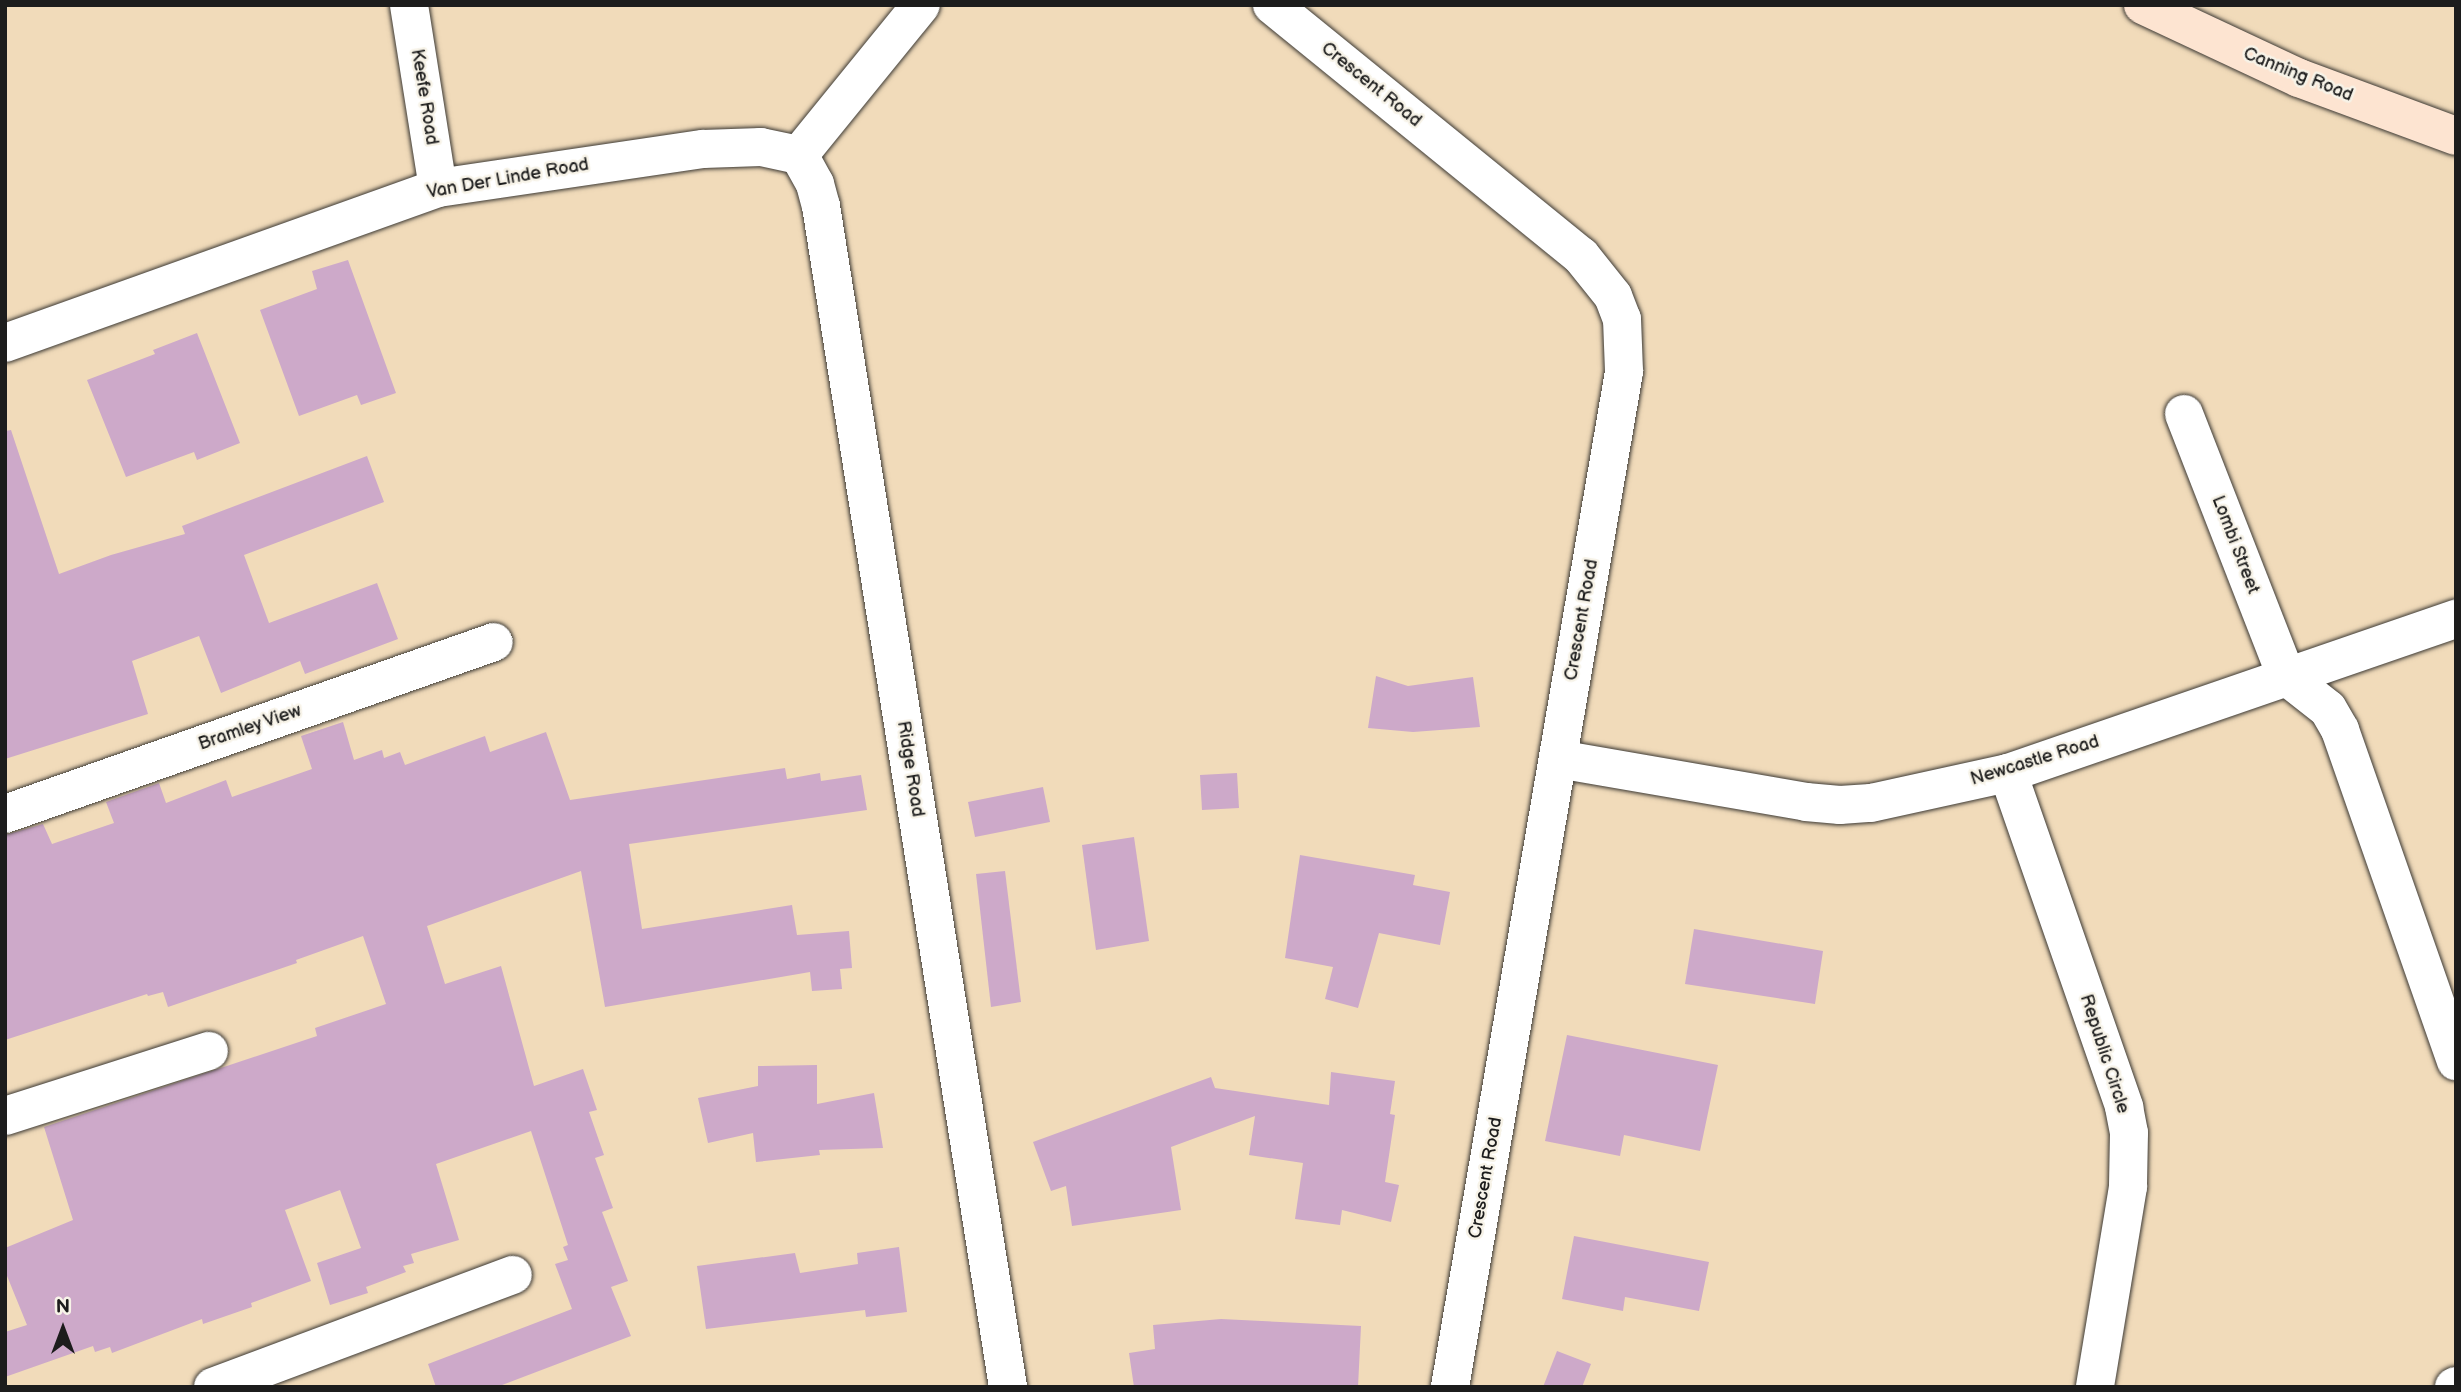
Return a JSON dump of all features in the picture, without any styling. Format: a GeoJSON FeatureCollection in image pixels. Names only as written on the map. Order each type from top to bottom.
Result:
{"type":"FeatureCollection","features":[{"type":"Feature","properties":{"kind":"main road","name":"Canning Road"},"geometry":{"type":"LineString","coordinates":[[2143,5],[2299,78],[2456,136]]}},
{"type":"Feature","properties":{"kind":"street","name":"Keefe Road"},"geometry":{"type":"LineString","coordinates":[[409,5],[438,188]]}},
{"type":"Feature","properties":{"kind":"street"},"geometry":{"type":"LineString","coordinates":[[799,155],[921,5]]}},
{"type":"Feature","properties":{"kind":"street","name":"Crescent Road"},"geometry":{"type":"LineString","coordinates":[[1272,5],[1581,256],[1613,296],[1622,319],[1624,372],[1450,1387]]}},
{"type":"Feature","properties":{"kind":"street","name":"Van Der Linde Road"},"geometry":{"type":"LineString","coordinates":[[5,343],[438,188],[703,149],[761,147],[799,155]]}},
{"type":"Feature","properties":{"kind":"street","name":"Ridge Road"},"geometry":{"type":"LineString","coordinates":[[799,155],[815,184],[821,206],[1007,1387]]}},
{"type":"Feature","properties":{"kind":"street","name":"Lombi Street"},"geometry":{"type":"LineString","coordinates":[[2184,414],[2286,676]]}},
{"type":"Feature","properties":{"kind":"street","name":"Newcastle Road"},"geometry":{"type":"LineString","coordinates":[[1558,760],[1840,805],[1871,803],[2008,773],[2456,619]]}},
{"type":"Feature","properties":{"kind":"street","name":"Bramley View"},"geometry":{"type":"LineString","coordinates":[[5,814],[494,642]]}},
{"type":"Feature","properties":{"kind":"street"},"geometry":{"type":"LineString","coordinates":[[2286,676],[2328,709],[2340,730],[2456,1062]]}},
{"type":"Feature","properties":{"kind":"street","name":"Republic Circle"},"geometry":{"type":"LineString","coordinates":[[2008,773],[2124,1107],[2129,1133],[2127,1187],[2095,1387]]}},
{"type":"Feature","properties":{"kind":"street"},"geometry":{"type":"LineString","coordinates":[[5,1116],[209,1051]]}},
{"type":"Feature","properties":{"kind":"street"},"geometry":{"type":"LineString","coordinates":[[213,1387],[513,1275]]}},
{"type":"Feature","properties":{"kind":"building"},"geometry":{"type":"Polygon","coordinates":[[[348,260],[396,393],[361,405],[357,395],[299,416],[260,310],[317,289],[312,271],[348,260]]]}},
{"type":"Feature","properties":{"kind":"building"},"geometry":{"type":"Polygon","coordinates":[[[197,333],[240,443],[197,460],[194,452],[126,477],[87,380],[155,354],[153,350],[197,333]]]}},
{"type":"Feature","properties":{"kind":"building"},"geometry":{"type":"Polygon","coordinates":[[[11,430],[59,574],[111,555],[185,534],[182,526],[367,456],[384,502],[244,555],[269,623],[377,583],[398,639],[305,674],[300,661],[221,693],[199,636],[132,661],[148,714],[5,759],[5,431],[11,430]]]}},
{"type":"Feature","properties":{"kind":"building"},"geometry":{"type":"Polygon","coordinates":[[[1376,676],[1408,686],[1473,677],[1480,727],[1413,732],[1368,728],[1376,676]]]}},
{"type":"Feature","properties":{"kind":"building"},"geometry":{"type":"Polygon","coordinates":[[[343,722],[354,760],[382,750],[384,758],[400,752],[405,765],[485,736],[490,752],[546,732],[570,800],[785,768],[787,779],[820,773],[821,781],[861,775],[867,810],[629,844],[642,929],[792,905],[797,935],[849,931],[852,968],[840,969],[842,989],[812,991],[810,972],[605,1007],[581,871],[427,926],[445,984],[501,966],[534,1086],[583,1069],[597,1110],[589,1112],[604,1155],[595,1158],[613,1208],[602,1212],[628,1281],[611,1287],[631,1336],[497,1387],[436,1387],[428,1364],[572,1309],[555,1264],[568,1260],[563,1247],[568,1245],[531,1131],[436,1164],[459,1240],[411,1254],[414,1263],[403,1266],[406,1272],[366,1287],[368,1293],[330,1305],[317,1263],[361,1248],[340,1190],[285,1210],[311,1281],[251,1303],[252,1307],[203,1324],[202,1319],[112,1353],[110,1347],[95,1352],[93,1346],[5,1377],[5,1332],[27,1325],[5,1271],[5,1248],[73,1220],[44,1127],[317,1036],[315,1028],[386,1004],[363,936],[296,960],[297,963],[168,1007],[163,992],[148,996],[147,994],[5,1040],[5,835],[43,824],[52,844],[114,823],[106,802],[159,783],[166,803],[226,780],[232,797],[312,769],[301,736],[343,722]]]}},
{"type":"Feature","properties":{"kind":"building"},"geometry":{"type":"Polygon","coordinates":[[[1237,773],[1239,808],[1202,810],[1200,775],[1237,773]]]}},
{"type":"Feature","properties":{"kind":"building"},"geometry":{"type":"Polygon","coordinates":[[[1043,787],[1050,822],[975,837],[968,802],[1043,787]]]}},
{"type":"Feature","properties":{"kind":"building"},"geometry":{"type":"Polygon","coordinates":[[[1134,837],[1149,941],[1096,950],[1082,845],[1134,837]]]}},
{"type":"Feature","properties":{"kind":"building"},"geometry":{"type":"Polygon","coordinates":[[[1300,855],[1415,875],[1413,885],[1450,892],[1440,945],[1379,933],[1358,1008],[1325,999],[1333,967],[1285,958],[1300,855]]]}},
{"type":"Feature","properties":{"kind":"building"},"geometry":{"type":"Polygon","coordinates":[[[1005,871],[1021,1002],[991,1007],[976,874],[1005,871]]]}},
{"type":"Feature","properties":{"kind":"building"},"geometry":{"type":"Polygon","coordinates":[[[1694,929],[1823,951],[1815,1004],[1685,984],[1694,929]]]}},
{"type":"Feature","properties":{"kind":"building"},"geometry":{"type":"Polygon","coordinates":[[[1567,1035],[1718,1065],[1700,1151],[1624,1135],[1620,1156],[1545,1141],[1567,1035]]]}},
{"type":"Feature","properties":{"kind":"building"},"geometry":{"type":"Polygon","coordinates":[[[817,1065],[817,1104],[874,1093],[883,1148],[819,1150],[820,1155],[756,1162],[753,1133],[708,1143],[698,1098],[758,1086],[758,1066],[817,1065]]]}},
{"type":"Feature","properties":{"kind":"building"},"geometry":{"type":"Polygon","coordinates":[[[1331,1072],[1395,1081],[1390,1114],[1395,1115],[1385,1182],[1399,1185],[1391,1222],[1342,1210],[1340,1225],[1295,1219],[1303,1163],[1249,1155],[1255,1116],[1171,1147],[1181,1210],[1072,1226],[1066,1186],[1051,1191],[1033,1142],[1211,1077],[1215,1088],[1329,1105],[1331,1072]]]}},
{"type":"Feature","properties":{"kind":"building"},"geometry":{"type":"Polygon","coordinates":[[[1574,1236],[1709,1262],[1699,1311],[1625,1297],[1623,1311],[1562,1299],[1574,1236]]]}},
{"type":"Feature","properties":{"kind":"building"},"geometry":{"type":"Polygon","coordinates":[[[899,1247],[907,1312],[866,1317],[865,1310],[706,1329],[697,1266],[795,1253],[800,1273],[858,1264],[857,1253],[899,1247]]]}},
{"type":"Feature","properties":{"kind":"building"},"geometry":{"type":"Polygon","coordinates":[[[1221,1319],[1361,1326],[1358,1387],[1134,1387],[1129,1353],[1155,1349],[1153,1325],[1221,1319]]]}},
{"type":"Feature","properties":{"kind":"building"},"geometry":{"type":"Polygon","coordinates":[[[1557,1351],[1591,1364],[1582,1387],[1543,1387],[1557,1351]]]}}]}
